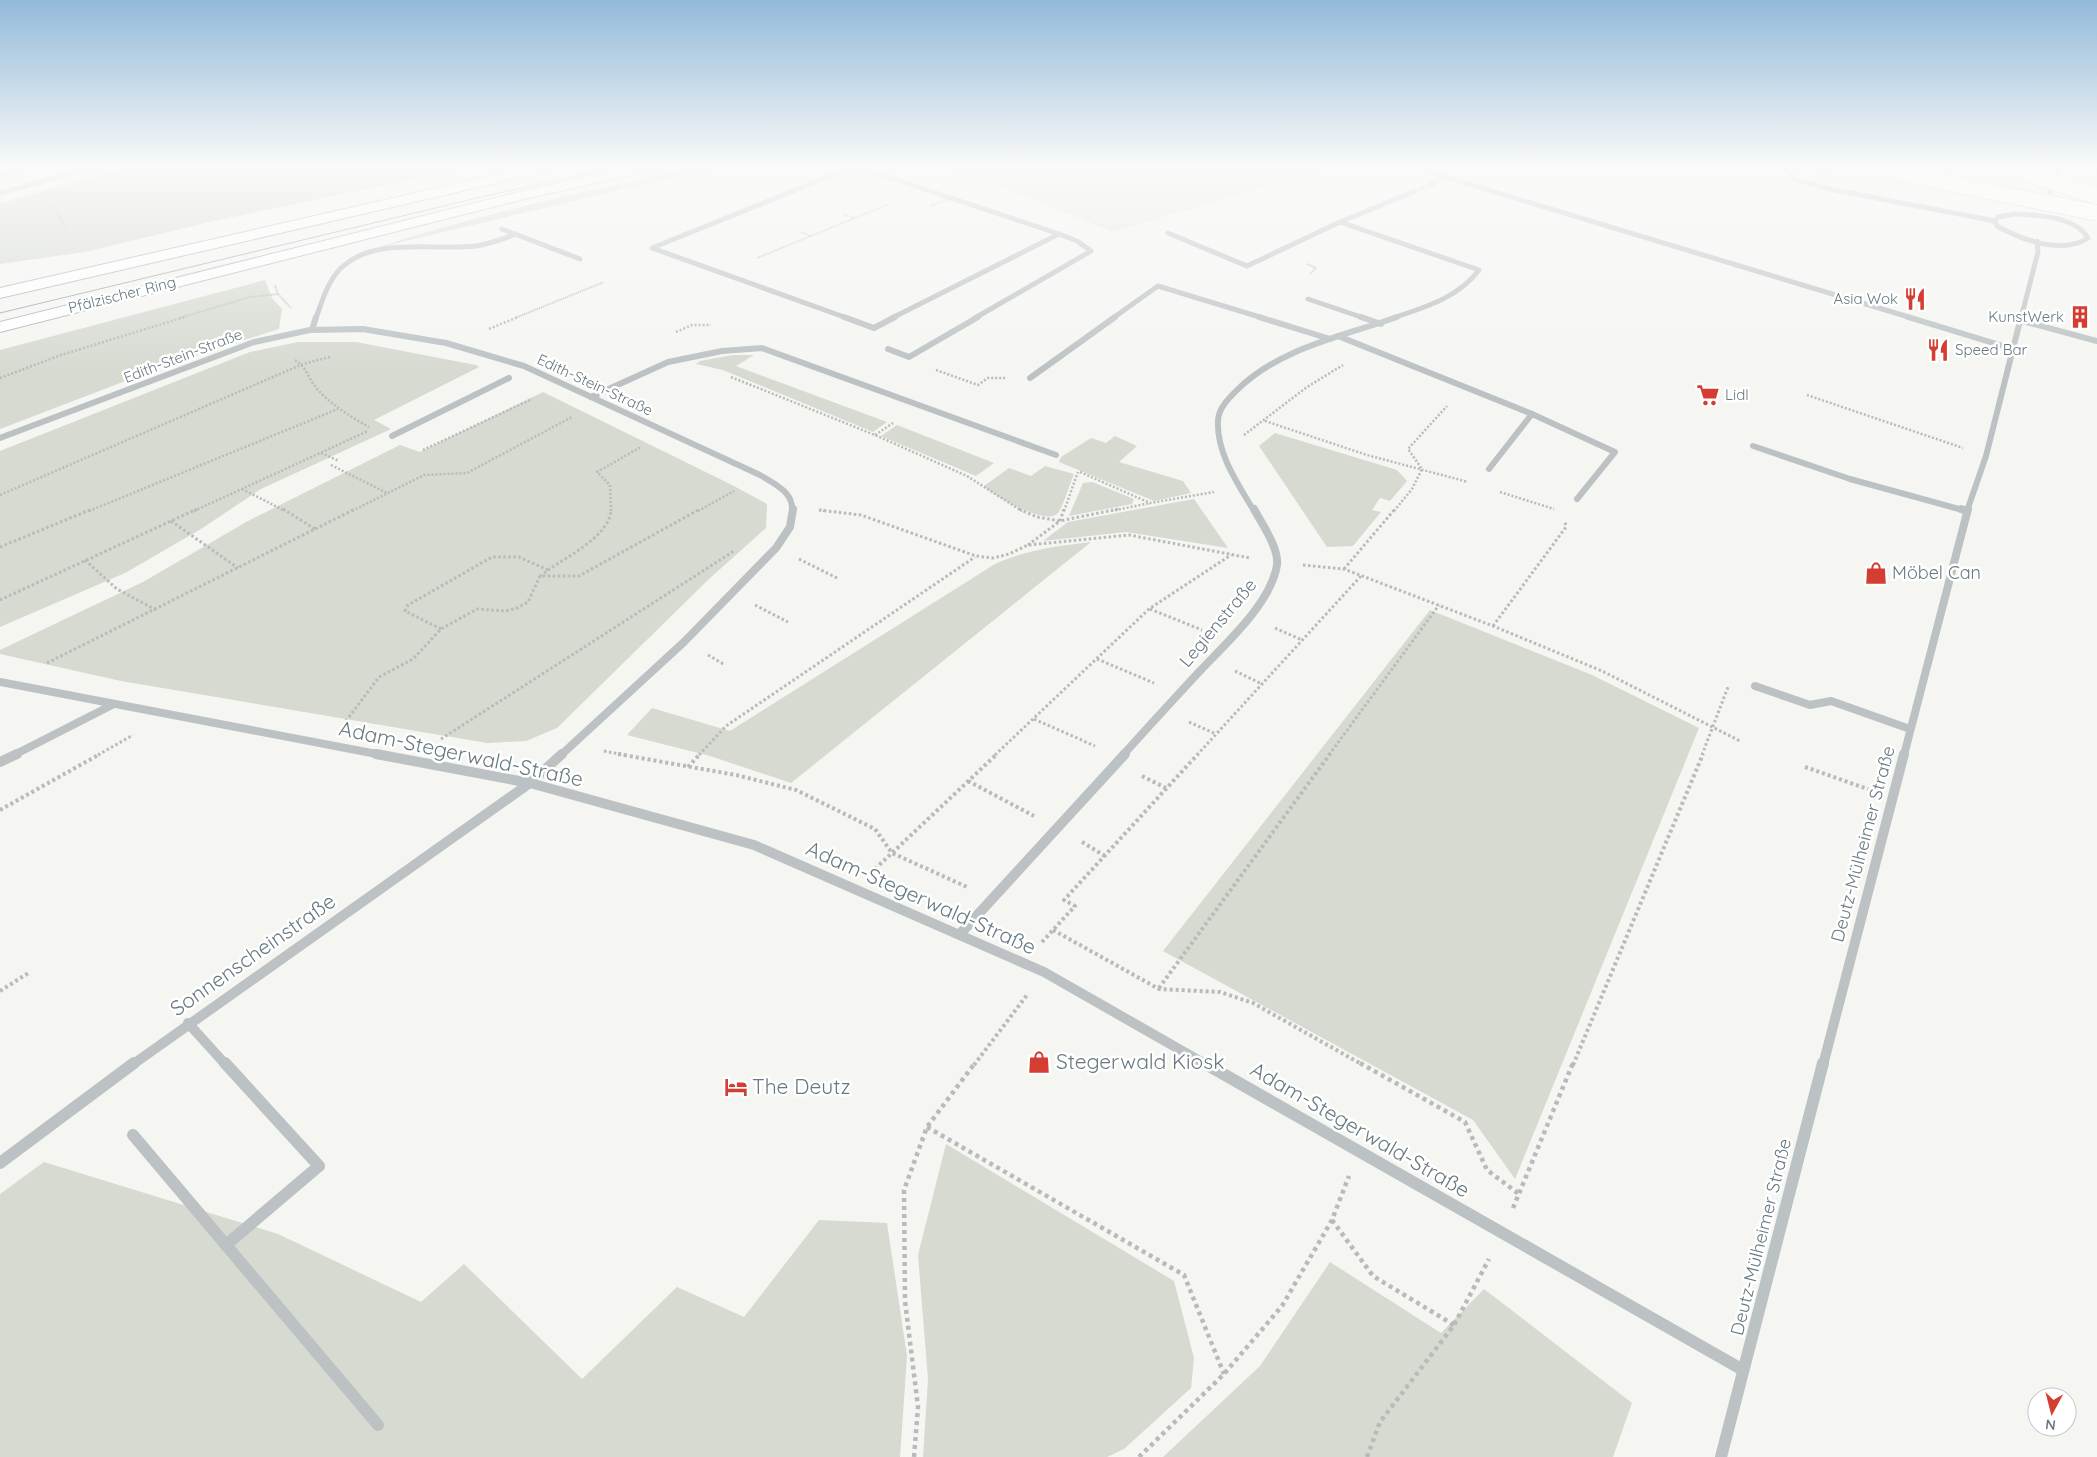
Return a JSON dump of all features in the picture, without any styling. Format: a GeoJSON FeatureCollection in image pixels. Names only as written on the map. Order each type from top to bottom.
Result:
{"type":"FeatureCollection","features":[{"type":"Feature","properties":{"kind":"main road","name":"Pfälzischer Ring"},"geometry":{"type":"LineString","coordinates":[[3,292],[251,234]]}},
{"type":"Feature","properties":{"kind":"main road","name":"Pfälzischer Ring"},"geometry":{"type":"LineString","coordinates":[[0,327],[371,234]]}},
{"type":"Feature","properties":{"kind":"street"},"geometry":{"type":"LineString","coordinates":[[312,330],[322,299],[341,267],[361,256],[382,250],[474,246],[516,234],[580,260]]}},
{"type":"Feature","properties":{"kind":"street"},"geometry":{"type":"LineString","coordinates":[[687,234],[652,248],[874,328],[992,266],[1059,234],[1077,241],[1091,251],[909,357],[888,349]]}},
{"type":"Feature","properties":{"kind":"street"},"geometry":{"type":"LineString","coordinates":[[1170,234],[1248,266],[1314,234]]}},
{"type":"Feature","properties":{"kind":"street"},"geometry":{"type":"LineString","coordinates":[[1277,562],[1271,539],[1223,455],[1216,428],[1224,404],[1248,381],[1287,355],[1338,336],[1381,324],[1445,299],[1471,282],[1479,270],[1375,234]]}},
{"type":"Feature","properties":{"kind":"street"},"geometry":{"type":"LineString","coordinates":[[1633,234],[2013,349]]}},
{"type":"Feature","properties":{"kind":"street"},"geometry":{"type":"LineString","coordinates":[[2013,234],[2037,241],[2072,244],[2085,241],[2088,238],[2097,240]]}},
{"type":"Feature","properties":{"kind":"street"},"geometry":{"type":"LineString","coordinates":[[2087,234],[2088,238]]}},
{"type":"Feature","properties":{"kind":"street","name":"Deutz-Mülheimer Straße"},"geometry":{"type":"LineString","coordinates":[[1721,1457],[1891,798],[1967,511],[1986,456],[2019,320],[2038,252],[2037,241]]}},
{"type":"Feature","properties":{"kind":"street"},"geometry":{"type":"LineString","coordinates":[[1030,378],[1158,286],[1330,339]]}},
{"type":"Feature","properties":{"kind":"street"},"geometry":{"type":"LineString","coordinates":[[1308,299],[1381,324]]}},
{"type":"Feature","properties":{"kind":"street"},"geometry":{"type":"LineString","coordinates":[[2019,320],[2097,341]]}},
{"type":"Feature","properties":{"kind":"street","name":"Edith-Stein-Straße"},"geometry":{"type":"LineString","coordinates":[[0,438],[254,342],[290,333],[312,330],[372,331],[491,354],[524,366],[760,475],[785,491],[793,506]]}},
{"type":"Feature","properties":{"kind":"street"},"geometry":{"type":"LineString","coordinates":[[1338,336],[1532,414],[1615,452],[1577,499]]}},
{"type":"Feature","properties":{"kind":"street"},"geometry":{"type":"LineString","coordinates":[[591,397],[668,362],[722,351],[762,348],[1056,455]]}},
{"type":"Feature","properties":{"kind":"street"},"geometry":{"type":"LineString","coordinates":[[392,436],[509,378]]}},
{"type":"Feature","properties":{"kind":"street"},"geometry":{"type":"LineString","coordinates":[[1490,469],[1532,414]]}},
{"type":"Feature","properties":{"kind":"street"},"geometry":{"type":"LineString","coordinates":[[1752,446],[1850,479],[1967,511]]}},
{"type":"Feature","properties":{"kind":"street"},"geometry":{"type":"LineString","coordinates":[[530,783],[684,642],[733,594],[776,548],[790,527],[793,506]]}},
{"type":"Feature","properties":{"kind":"street","name":"Legienstraße"},"geometry":{"type":"LineString","coordinates":[[960,934],[1249,616],[1272,582],[1277,562]]}},
{"type":"Feature","properties":{"kind":"street","name":"Adam-Stegerwald-Straße"},"geometry":{"type":"LineString","coordinates":[[3,683],[530,783],[754,845],[1044,972],[1743,1370]]}},
{"type":"Feature","properties":{"kind":"street"},"geometry":{"type":"LineString","coordinates":[[1755,686],[1810,705],[1831,701],[1910,729]]}},
{"type":"Feature","properties":{"kind":"street"},"geometry":{"type":"LineString","coordinates":[[0,762],[114,704]]}},
{"type":"Feature","properties":{"kind":"street","name":"Sonnenscheinstraße"},"geometry":{"type":"LineString","coordinates":[[0,1163],[188,1023],[530,783]]}},
{"type":"Feature","properties":{"kind":"street"},"geometry":{"type":"LineString","coordinates":[[188,1023],[318,1166],[226,1245]]}},
{"type":"Feature","properties":{"kind":"street"},"geometry":{"type":"LineString","coordinates":[[133,1135],[378,1425]]}},
{"type":"Feature","properties":{"kind":"path"},"geometry":{"type":"LineString","coordinates":[[806,234],[811,236]]}},
{"type":"Feature","properties":{"kind":"path"},"geometry":{"type":"LineString","coordinates":[[721,273],[817,234]]}},
{"type":"Feature","properties":{"kind":"path"},"geometry":{"type":"LineString","coordinates":[[1277,251],[1316,268],[1296,288],[1308,299]]}},
{"type":"Feature","properties":{"kind":"path"},"geometry":{"type":"LineString","coordinates":[[272,278],[278,294],[294,312],[290,333]]}},
{"type":"Feature","properties":{"kind":"path"},"geometry":{"type":"LineString","coordinates":[[450,345],[604,282]]}},
{"type":"Feature","properties":{"kind":"path"},"geometry":{"type":"LineString","coordinates":[[0,378],[61,355],[250,297],[278,294]]}},
{"type":"Feature","properties":{"kind":"path"},"geometry":{"type":"LineString","coordinates":[[1220,441],[1243,437],[1307,387],[1348,362],[1366,348]]}},
{"type":"Feature","properties":{"kind":"path"},"geometry":{"type":"LineString","coordinates":[[0,495],[303,364],[337,355]]}},
{"type":"Feature","properties":{"kind":"path"},"geometry":{"type":"LineString","coordinates":[[936,370],[978,385],[988,378]]}},
{"type":"Feature","properties":{"kind":"path"},"geometry":{"type":"LineString","coordinates":[[730,377],[866,431],[967,476],[1013,507],[1037,517],[1060,521],[1150,503],[1242,488]]}},
{"type":"Feature","properties":{"kind":"path"},"geometry":{"type":"LineString","coordinates":[[1422,468],[1408,449],[1447,405],[1460,386]]}},
{"type":"Feature","properties":{"kind":"path"},"geometry":{"type":"LineString","coordinates":[[1808,395],[1986,456]]}},
{"type":"Feature","properties":{"kind":"path"},"geometry":{"type":"LineString","coordinates":[[3,683],[156,610],[424,475],[467,473],[602,402]]}},
{"type":"Feature","properties":{"kind":"path"},"geometry":{"type":"LineString","coordinates":[[0,547],[338,409]]}},
{"type":"Feature","properties":{"kind":"path"},"geometry":{"type":"LineString","coordinates":[[1265,421],[1368,455],[1422,468],[1471,484]]}},
{"type":"Feature","properties":{"kind":"path"},"geometry":{"type":"LineString","coordinates":[[0,600],[374,428]]}},
{"type":"Feature","properties":{"kind":"path"},"geometry":{"type":"LineString","coordinates":[[328,745],[379,677],[413,659],[441,629],[477,609],[506,612],[528,602],[540,576],[600,534],[611,519],[610,485],[597,472],[667,432]]}},
{"type":"Feature","properties":{"kind":"path"},"geometry":{"type":"LineString","coordinates":[[321,452],[339,461]]}},
{"type":"Feature","properties":{"kind":"path"},"geometry":{"type":"LineString","coordinates":[[1056,455],[1054,463],[1080,472],[1150,503]]}},
{"type":"Feature","properties":{"kind":"path"},"geometry":{"type":"LineString","coordinates":[[331,465],[388,493]]}},
{"type":"Feature","properties":{"kind":"path"},"geometry":{"type":"LineString","coordinates":[[1344,569],[1412,489],[1422,468]]}},
{"type":"Feature","properties":{"kind":"path"},"geometry":{"type":"LineString","coordinates":[[793,506],[861,515],[976,556],[993,558],[1009,554],[1028,545],[1060,521],[1080,472]]}},
{"type":"Feature","properties":{"kind":"path"},"geometry":{"type":"LineString","coordinates":[[540,576],[579,576],[760,475]]}},
{"type":"Feature","properties":{"kind":"path"},"geometry":{"type":"LineString","coordinates":[[242,488],[269,501],[316,529]]}},
{"type":"Feature","properties":{"kind":"path"},"geometry":{"type":"LineString","coordinates":[[1498,492],[1561,511]]}},
{"type":"Feature","properties":{"kind":"path"},"geometry":{"type":"LineString","coordinates":[[1493,626],[1566,528],[1564,519]]}},
{"type":"Feature","properties":{"kind":"path"},"geometry":{"type":"LineString","coordinates":[[171,521],[238,568]]}},
{"type":"Feature","properties":{"kind":"path"},"geometry":{"type":"LineString","coordinates":[[1028,545],[1129,534],[1231,555],[1344,569],[1493,626],[1602,671],[1713,729],[1740,741]]}},
{"type":"Feature","properties":{"kind":"path"},"geometry":{"type":"LineString","coordinates":[[409,760],[741,546]]}},
{"type":"Feature","properties":{"kind":"path"},"geometry":{"type":"LineString","coordinates":[[776,548],[839,579]]}},
{"type":"Feature","properties":{"kind":"path"},"geometry":{"type":"LineString","coordinates":[[854,888],[1149,609],[1231,555]]}},
{"type":"Feature","properties":{"kind":"path"},"geometry":{"type":"LineString","coordinates":[[688,767],[726,726],[976,556]]}},
{"type":"Feature","properties":{"kind":"path"},"geometry":{"type":"LineString","coordinates":[[441,629],[405,611],[408,604],[492,557],[519,557],[548,570]]}},
{"type":"Feature","properties":{"kind":"path"},"geometry":{"type":"LineString","coordinates":[[86,560],[117,589],[156,610]]}},
{"type":"Feature","properties":{"kind":"path"},"geometry":{"type":"LineString","coordinates":[[1023,962],[1075,906],[1064,900],[1361,576]]}},
{"type":"Feature","properties":{"kind":"path"},"geometry":{"type":"LineString","coordinates":[[733,594],[788,622]]}},
{"type":"Feature","properties":{"kind":"path"},"geometry":{"type":"LineString","coordinates":[[1159,989],[1439,605]]}},
{"type":"Feature","properties":{"kind":"path"},"geometry":{"type":"LineString","coordinates":[[1149,609],[1226,640]]}},
{"type":"Feature","properties":{"kind":"path"},"geometry":{"type":"LineString","coordinates":[[1097,659],[1179,693]]}},
{"type":"Feature","properties":{"kind":"path"},"geometry":{"type":"LineString","coordinates":[[1367,1457],[1380,1422],[1454,1325],[1503,1233],[1713,729],[1728,686],[1755,686]]}},
{"type":"Feature","properties":{"kind":"path"},"geometry":{"type":"LineString","coordinates":[[0,810],[169,715]]}},
{"type":"Feature","properties":{"kind":"path"},"geometry":{"type":"LineString","coordinates":[[1034,719],[1121,757]]}},
{"type":"Feature","properties":{"kind":"path"},"geometry":{"type":"LineString","coordinates":[[572,743],[736,775],[796,790],[875,829],[892,853],[992,898]]}},
{"type":"Feature","properties":{"kind":"path"},"geometry":{"type":"LineString","coordinates":[[1805,767],[1891,798]]}},
{"type":"Feature","properties":{"kind":"path"},"geometry":{"type":"LineString","coordinates":[[968,781],[1056,828]]}},
{"type":"Feature","properties":{"kind":"path"},"geometry":{"type":"LineString","coordinates":[[1053,930],[1159,989],[1220,992],[1253,1003],[1457,1117],[1465,1122],[1488,1170],[1519,1194]]}},
{"type":"Feature","properties":{"kind":"path"},"geometry":{"type":"LineString","coordinates":[[0,991],[30,972]]}},
{"type":"Feature","properties":{"kind":"path"},"geometry":{"type":"LineString","coordinates":[[914,1457],[918,1408],[905,1301],[904,1190],[927,1127],[1044,972]]}},
{"type":"Feature","properties":{"kind":"path"},"geometry":{"type":"LineString","coordinates":[[927,1127],[1184,1275],[1224,1374]]}},
{"type":"Feature","properties":{"kind":"path"},"geometry":{"type":"LineString","coordinates":[[1139,1457],[1224,1374],[1282,1306],[1332,1220],[1359,1150]]}},
{"type":"Feature","properties":{"kind":"path"},"geometry":{"type":"LineString","coordinates":[[1332,1220],[1373,1276],[1454,1325]]}},
{"type":"Feature","properties":{"kind":"shaded area"},"geometry":{"type":"Polygon","coordinates":[[[0,234],[160,234],[85,252],[0,264],[0,234]]]}},
{"type":"Feature","properties":{"kind":"shaded area"},"geometry":{"type":"Polygon","coordinates":[[[421,234],[435,234],[376,248],[421,234]]]}},
{"type":"Feature","properties":{"kind":"shaded area"},"geometry":{"type":"Polygon","coordinates":[[[265,280],[272,298],[282,309],[279,329],[175,362],[0,429],[0,350],[265,280]]]}},
{"type":"Feature","properties":{"kind":"shaded area"},"geometry":{"type":"Polygon","coordinates":[[[298,342],[356,342],[479,367],[374,420],[391,429],[261,489],[201,529],[125,573],[0,627],[0,451],[250,352],[298,342]]]}},
{"type":"Feature","properties":{"kind":"shaded area"},"geometry":{"type":"Polygon","coordinates":[[[733,355],[754,355],[736,366],[887,422],[873,432],[723,370],[696,364],[700,361],[733,355]]]}},
{"type":"Feature","properties":{"kind":"shaded area"},"geometry":{"type":"Polygon","coordinates":[[[543,392],[767,504],[766,528],[709,579],[557,728],[526,741],[487,743],[121,681],[0,654],[0,650],[143,582],[248,521],[400,445],[420,452],[543,392]]]}},
{"type":"Feature","properties":{"kind":"shaded area"},"geometry":{"type":"Polygon","coordinates":[[[897,425],[994,463],[976,476],[881,436],[897,425]]]}},
{"type":"Feature","properties":{"kind":"shaded area"},"geometry":{"type":"Polygon","coordinates":[[[1275,433],[1397,470],[1407,481],[1390,501],[1380,498],[1372,510],[1381,512],[1353,546],[1327,547],[1259,446],[1275,433]]]}},
{"type":"Feature","properties":{"kind":"shaded area"},"geometry":{"type":"Polygon","coordinates":[[[1115,436],[1137,446],[1119,462],[1183,481],[1191,493],[1154,501],[1059,462],[1061,457],[1091,438],[1106,443],[1115,436]]]}},
{"type":"Feature","properties":{"kind":"shaded area"},"geometry":{"type":"Polygon","coordinates":[[[1045,466],[1074,474],[1059,511],[1051,516],[1042,516],[1019,508],[989,491],[984,486],[1009,468],[1031,476],[1045,466]]]}},
{"type":"Feature","properties":{"kind":"shaded area"},"geometry":{"type":"Polygon","coordinates":[[[1092,482],[1134,499],[1132,504],[1069,516],[1083,483],[1092,482]]]}},
{"type":"Feature","properties":{"kind":"shaded area"},"geometry":{"type":"Polygon","coordinates":[[[1194,499],[1228,548],[1126,532],[1043,541],[1068,522],[1194,499]]]}},
{"type":"Feature","properties":{"kind":"shaded area"},"geometry":{"type":"Polygon","coordinates":[[[1091,542],[791,783],[710,756],[627,735],[652,708],[730,731],[995,564],[1018,555],[1042,549],[1091,542]]]}},
{"type":"Feature","properties":{"kind":"shaded area"},"geometry":{"type":"Polygon","coordinates":[[[1430,610],[1592,675],[1699,728],[1515,1179],[1473,1120],[1163,951],[1430,610]]]}},
{"type":"Feature","properties":{"kind":"shaded area"},"geometry":{"type":"Polygon","coordinates":[[[946,1144],[1174,1281],[1194,1358],[1191,1388],[1124,1449],[1107,1457],[923,1457],[928,1379],[918,1255],[946,1144]]]}},
{"type":"Feature","properties":{"kind":"shaded area"},"geometry":{"type":"Polygon","coordinates":[[[44,1162],[278,1234],[421,1302],[464,1264],[582,1379],[677,1287],[744,1317],[819,1220],[887,1223],[907,1356],[900,1457],[0,1457],[0,1194],[44,1162]]]}},
{"type":"Feature","properties":{"kind":"shaded area"},"geometry":{"type":"Polygon","coordinates":[[[1330,1262],[1441,1333],[1484,1289],[1632,1403],[1613,1457],[1163,1457],[1260,1366],[1330,1262]]]}},
{"type":"Feature","properties":{"kind":"tram line"},"geometry":{"type":"LineString","coordinates":[[0,313],[328,234]]}},
{"type":"Feature","properties":{"kind":"place","name":"Asia Wok"},"geometry":{"type":"Point","coordinates":[1915,299]}},
{"type":"Feature","properties":{"kind":"place","name":"KunstWerk"},"geometry":{"type":"Point","coordinates":[2080,317]}},
{"type":"Feature","properties":{"kind":"place","name":"Speed Bar"},"geometry":{"type":"Point","coordinates":[1938,350]}},
{"type":"Feature","properties":{"kind":"place","name":"Lidl"},"geometry":{"type":"Point","coordinates":[1708,395]}},
{"type":"Feature","properties":{"kind":"place","name":"Möbel Can"},"geometry":{"type":"Point","coordinates":[1876,573]}},
{"type":"Feature","properties":{"kind":"place","name":"Stegerwald Kiosk"},"geometry":{"type":"Point","coordinates":[1039,1062]}},
{"type":"Feature","properties":{"kind":"place","name":"The Deutz"},"geometry":{"type":"Point","coordinates":[736,1087]}}]}
